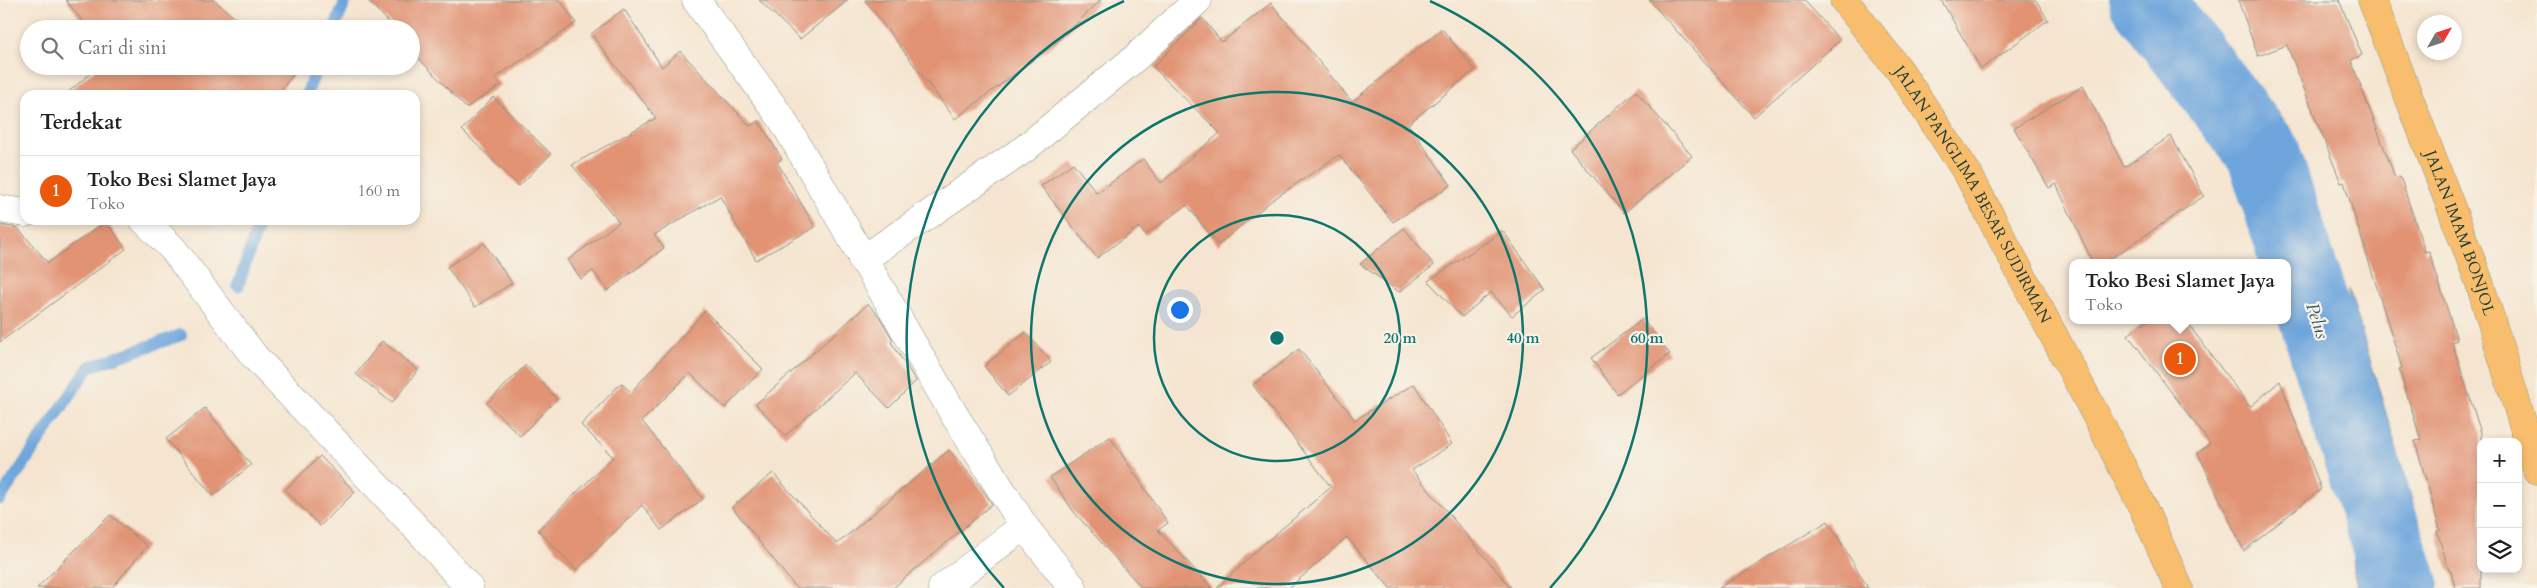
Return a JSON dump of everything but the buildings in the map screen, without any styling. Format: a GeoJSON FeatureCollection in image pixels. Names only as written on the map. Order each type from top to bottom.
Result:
{"type":"FeatureCollection","features":[{"type":"Feature","properties":{"kind":"main road","name":"JALAN PANGLIMA BESAR SUDIRMAN"},"geometry":{"type":"LineString","coordinates":[[1844,0],[1900,71],[1968,174],[2105,431],[2143,508],[2179,588]]}},
{"type":"Feature","properties":{"kind":"main road","name":"JALAN IMAM BONJOL"},"geometry":{"type":"LineString","coordinates":[[2372,0],[2479,280],[2537,470]]}},
{"type":"Feature","properties":{"kind":"street"},"geometry":{"type":"LineString","coordinates":[[696,0],[782,119],[862,260],[955,416],[1024,526],[1073,588]]}},
{"type":"Feature","properties":{"kind":"street"},"geometry":{"type":"LineString","coordinates":[[862,260],[1023,150],[1134,59],[1198,0]]}},
{"type":"Feature","properties":{"kind":"street"},"geometry":{"type":"LineString","coordinates":[[0,210],[20,212]]}},
{"type":"Feature","properties":{"kind":"street"},"geometry":{"type":"LineString","coordinates":[[149,225],[173,250],[254,356],[425,536],[469,588]]}},
{"type":"Feature","properties":{"kind":"street"},"geometry":{"type":"LineString","coordinates":[[942,588],[1024,526]]}},
{"type":"Feature","properties":{"kind":"water"},"geometry":{"type":"Polygon","coordinates":[[[2349,289],[2438,588],[2358,588],[2354,576],[2349,289]]]}},
{"type":"Feature","properties":{"kind":"waterway"},"geometry":{"type":"LineString","coordinates":[[338,20],[346,0]]}},
{"type":"Feature","properties":{"kind":"waterway","name":"Pelus"},"geometry":{"type":"LineString","coordinates":[[2146,0],[2263,152],[2402,588]]}},
{"type":"Feature","properties":{"kind":"waterway"},"geometry":{"type":"LineString","coordinates":[[308,90],[314,75]]}},
{"type":"Feature","properties":{"kind":"waterway"},"geometry":{"type":"LineString","coordinates":[[238,286],[258,225]]}},
{"type":"Feature","properties":{"kind":"waterway"},"geometry":{"type":"LineString","coordinates":[[0,499],[89,367],[181,335]]}},
{"type":"Feature","properties":{"kind":"place","name":"Toko Besi Slamet Jaya"},"geometry":{"type":"Point","coordinates":[2180,359]}}]}
